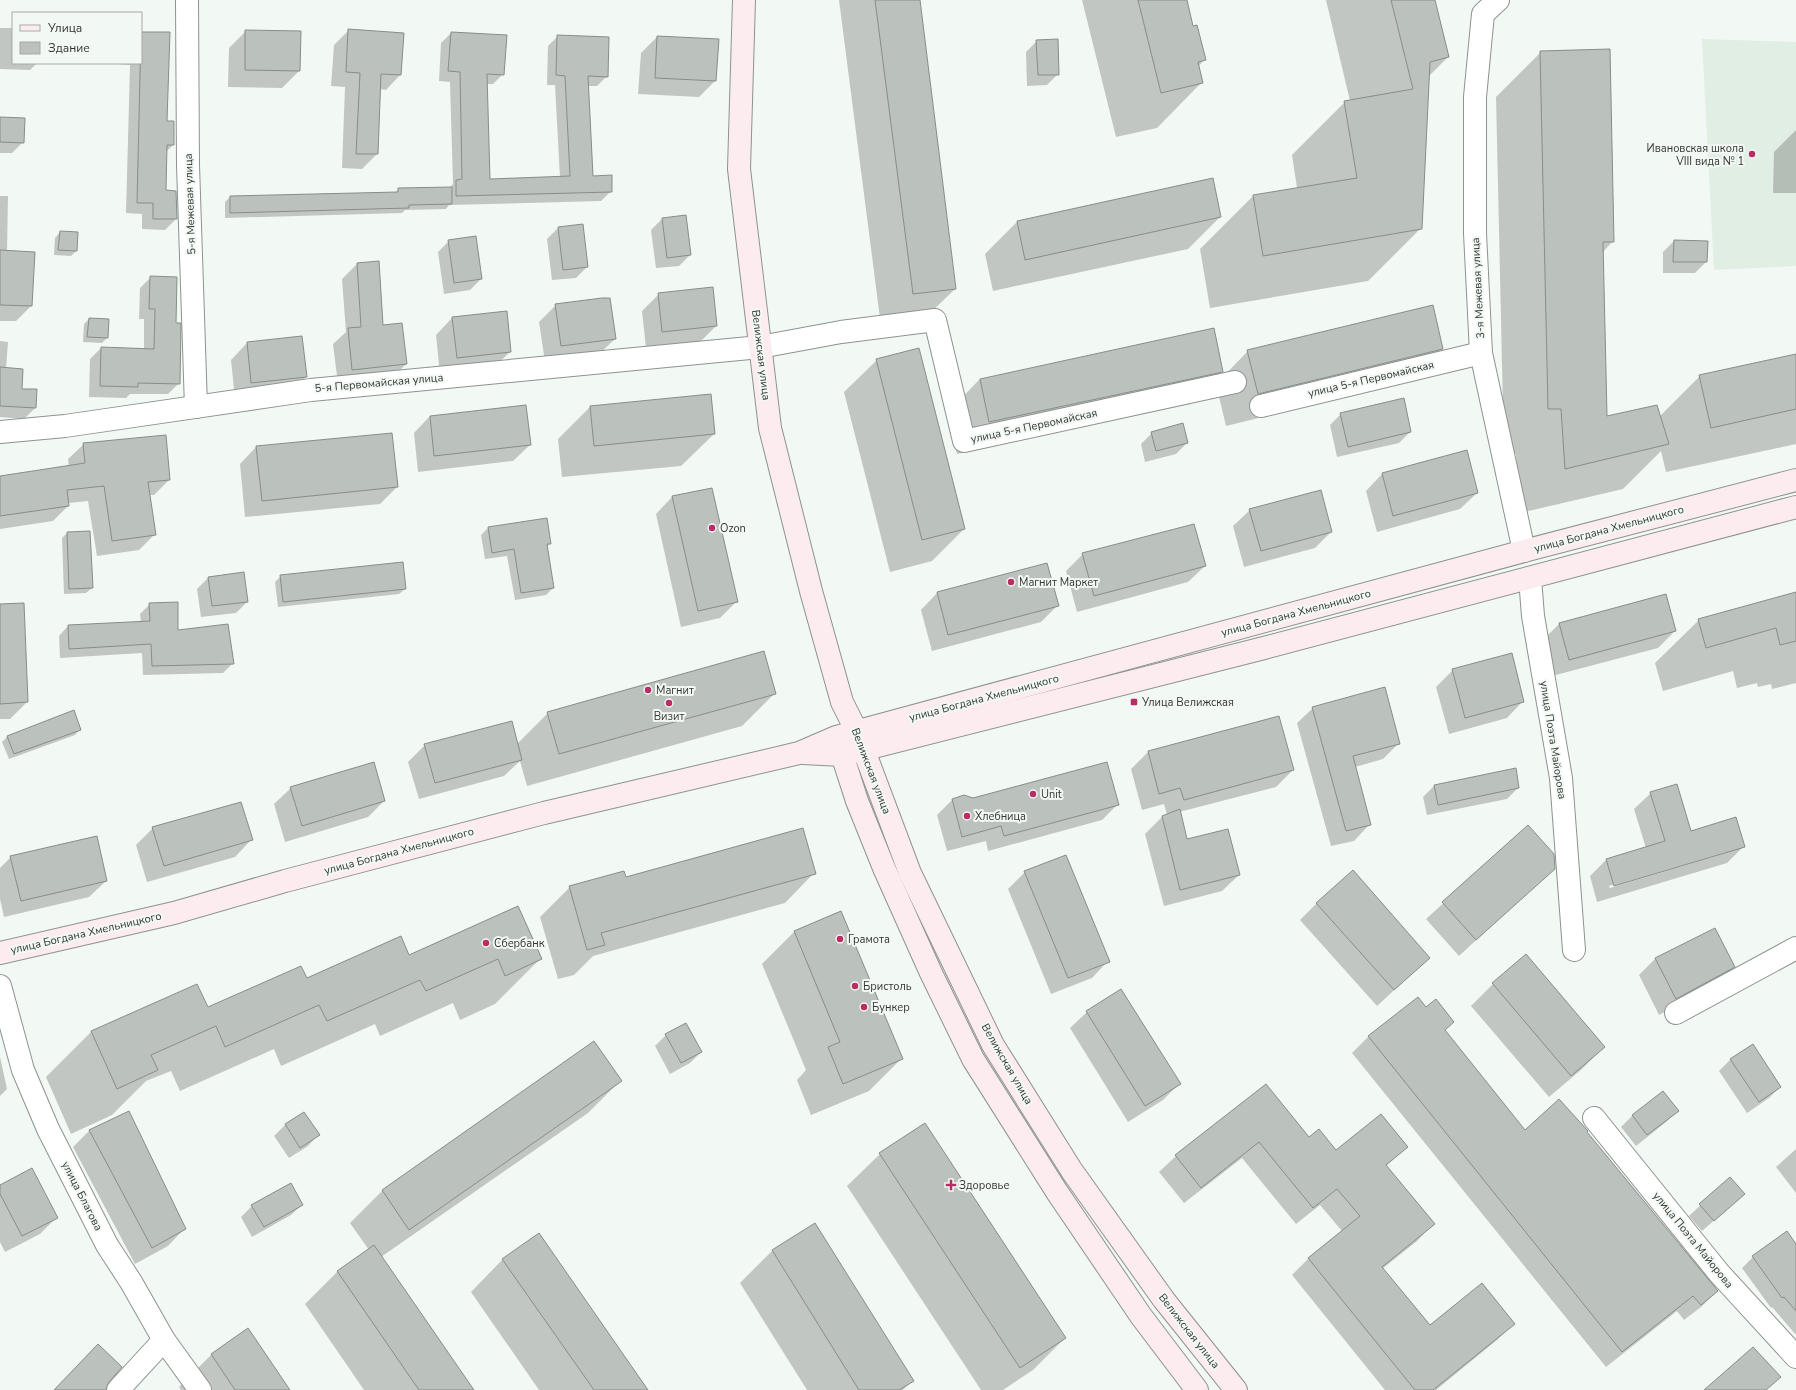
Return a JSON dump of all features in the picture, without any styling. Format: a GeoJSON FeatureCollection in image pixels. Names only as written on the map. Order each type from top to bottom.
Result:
{"type":"FeatureCollection","features":[{"type":"Feature","properties":{"kind":"main road","name":"Велижская улица"},"geometry":{"type":"LineString","coordinates":[[744,0],[738,169],[770,428],[842,702],[860,741],[910,873],[993,1045],[1072,1171],[1164,1300],[1236,1390]]}},
{"type":"Feature","properties":{"kind":"main road","name":"улица Богдана Хмельницкого"},"geometry":{"type":"LineString","coordinates":[[860,741],[1524,551],[1796,480]]}},
{"type":"Feature","properties":{"kind":"main road","name":"улица Богдана Хмельницкого"},"geometry":{"type":"LineString","coordinates":[[0,954],[174,913],[285,881],[544,813],[799,753],[860,741],[1530,578],[1796,507]]}},
{"type":"Feature","properties":{"kind":"main road","name":"3-я Межевая улица"},"geometry":{"type":"LineString","coordinates":[[1524,551],[1530,578]]}},
{"type":"Feature","properties":{"kind":"main road","name":"Велижская улица"},"geometry":{"type":"LineString","coordinates":[[842,702],[839,746],[857,801],[884,868],[973,1059],[1056,1192],[1140,1316],[1197,1390]]}},
{"type":"Feature","properties":{"kind":"street","name":"5-я Межевая улица"},"geometry":{"type":"LineString","coordinates":[[187,0],[188,164],[196,407]]}},
{"type":"Feature","properties":{"kind":"street","name":"3-я Межевая улица"},"geometry":{"type":"LineString","coordinates":[[1498,0],[1483,14],[1475,97],[1475,233],[1481,353],[1524,551]]}},
{"type":"Feature","properties":{"kind":"street","name":"улица 5-я Первомайская"},"geometry":{"type":"LineString","coordinates":[[760,347],[841,332],[935,320],[964,441],[1235,382]]}},
{"type":"Feature","properties":{"kind":"street","name":"5-я Первомайская улица"},"geometry":{"type":"LineString","coordinates":[[0,432],[65,426],[311,390],[760,347]]}},
{"type":"Feature","properties":{"kind":"street","name":"улица 5-я Первомайская"},"geometry":{"type":"LineString","coordinates":[[1261,406],[1481,353]]}},
{"type":"Feature","properties":{"kind":"street","name":"улица Поэта Майорова"},"geometry":{"type":"LineString","coordinates":[[1530,578],[1534,616],[1561,778],[1574,950]]}},
{"type":"Feature","properties":{"kind":"street"},"geometry":{"type":"LineString","coordinates":[[1676,1013],[1796,948]]}},
{"type":"Feature","properties":{"kind":"street","name":"улица Благова"},"geometry":{"type":"LineString","coordinates":[[0,986],[23,1070],[48,1129],[107,1245],[131,1282],[164,1340],[200,1390]]}},
{"type":"Feature","properties":{"kind":"street","name":"улица Поэта Майорова"},"geometry":{"type":"LineString","coordinates":[[1594,1118],[1719,1273],[1796,1357]]}},
{"type":"Feature","properties":{"kind":"street"},"geometry":{"type":"LineString","coordinates":[[118,1390],[164,1340]]}},
{"type":"Feature","properties":{"kind":"shaded area","name":"Ивановская школа VIII вида № 1"},"geometry":{"type":"Polygon","coordinates":[[[1702,39],[1796,42],[1796,266],[1714,270],[1702,39]]]}},
{"type":"Feature","properties":{"kind":"building"},"geometry":{"type":"Polygon","coordinates":[[[875,0],[920,0],[956,289],[913,294],[875,0]]]}},
{"type":"Feature","properties":{"kind":"building"},"geometry":{"type":"Polygon","coordinates":[[[1138,0],[1187,0],[1193,26],[1197,25],[1206,60],[1198,62],[1203,83],[1161,93],[1138,0]]]}},
{"type":"Feature","properties":{"kind":"building"},"geometry":{"type":"Polygon","coordinates":[[[1391,0],[1435,0],[1449,57],[1430,62],[1422,229],[1263,256],[1253,195],[1357,178],[1344,101],[1413,89],[1391,0]]]}},
{"type":"Feature","properties":{"kind":"building"},"geometry":{"type":"Polygon","coordinates":[[[348,29],[404,33],[401,75],[381,74],[378,154],[356,154],[360,73],[346,72],[348,29]]]}},
{"type":"Feature","properties":{"kind":"building"},"geometry":{"type":"Polygon","coordinates":[[[245,30],[301,31],[300,71],[245,70],[245,30]]]}},
{"type":"Feature","properties":{"kind":"building"},"geometry":{"type":"Polygon","coordinates":[[[142,32],[170,32],[167,121],[174,121],[174,145],[167,145],[166,190],[176,191],[177,219],[153,219],[153,203],[137,203],[142,32]]]}},
{"type":"Feature","properties":{"kind":"building"},"geometry":{"type":"Polygon","coordinates":[[[451,32],[507,35],[504,75],[487,74],[490,179],[570,176],[565,76],[556,75],[557,35],[609,37],[608,77],[588,76],[593,176],[612,175],[612,192],[456,196],[456,180],[462,179],[460,72],[448,71],[451,32]]]}},
{"type":"Feature","properties":{"kind":"building"},"geometry":{"type":"Polygon","coordinates":[[[657,36],[719,39],[716,81],[655,78],[657,36]]]}},
{"type":"Feature","properties":{"kind":"building"},"geometry":{"type":"Polygon","coordinates":[[[1058,39],[1059,75],[1038,75],[1036,40],[1058,39]]]}},
{"type":"Feature","properties":{"kind":"building"},"geometry":{"type":"Polygon","coordinates":[[[1610,49],[1614,242],[1603,242],[1607,416],[1657,405],[1669,444],[1565,469],[1561,409],[1548,409],[1540,51],[1610,49]]]}},
{"type":"Feature","properties":{"kind":"building"},"geometry":{"type":"Polygon","coordinates":[[[0,117],[25,118],[24,143],[0,142],[0,117]]]}},
{"type":"Feature","properties":{"kind":"building"},"geometry":{"type":"Polygon","coordinates":[[[1213,178],[1221,217],[1025,260],[1017,221],[1213,178]]]}},
{"type":"Feature","properties":{"kind":"building"},"geometry":{"type":"Polygon","coordinates":[[[452,187],[452,204],[409,205],[409,208],[230,213],[230,196],[398,192],[398,188],[452,187]]]}},
{"type":"Feature","properties":{"kind":"building"},"geometry":{"type":"Polygon","coordinates":[[[686,215],[691,255],[667,258],[662,218],[686,215]]]}},
{"type":"Feature","properties":{"kind":"building"},"geometry":{"type":"Polygon","coordinates":[[[583,224],[588,267],[563,270],[558,227],[583,224]]]}},
{"type":"Feature","properties":{"kind":"building"},"geometry":{"type":"Polygon","coordinates":[[[60,231],[78,232],[77,251],[58,250],[60,231]]]}},
{"type":"Feature","properties":{"kind":"building"},"geometry":{"type":"Polygon","coordinates":[[[476,236],[482,279],[454,283],[448,240],[476,236]]]}},
{"type":"Feature","properties":{"kind":"building"},"geometry":{"type":"Polygon","coordinates":[[[1674,240],[1708,241],[1707,262],[1673,262],[1674,240]]]}},
{"type":"Feature","properties":{"kind":"building"},"geometry":{"type":"Polygon","coordinates":[[[0,250],[35,252],[32,306],[0,305],[0,250]]]}},
{"type":"Feature","properties":{"kind":"building"},"geometry":{"type":"Polygon","coordinates":[[[379,261],[383,325],[402,323],[407,364],[352,370],[348,328],[361,327],[357,263],[379,261]]]}},
{"type":"Feature","properties":{"kind":"building"},"geometry":{"type":"Polygon","coordinates":[[[150,276],[177,277],[176,323],[181,323],[180,384],[138,383],[138,387],[100,386],[101,347],[154,349],[155,309],[149,309],[150,276]]]}},
{"type":"Feature","properties":{"kind":"building"},"geometry":{"type":"Polygon","coordinates":[[[713,287],[717,326],[662,332],[658,293],[713,287]]]}},
{"type":"Feature","properties":{"kind":"building"},"geometry":{"type":"Polygon","coordinates":[[[610,298],[616,339],[561,346],[555,304],[610,298]]]}},
{"type":"Feature","properties":{"kind":"building"},"geometry":{"type":"Polygon","coordinates":[[[1433,305],[1443,349],[1258,394],[1247,350],[1433,305]]]}},
{"type":"Feature","properties":{"kind":"building"},"geometry":{"type":"Polygon","coordinates":[[[507,311],[511,352],[457,358],[452,317],[507,311]]]}},
{"type":"Feature","properties":{"kind":"building"},"geometry":{"type":"Polygon","coordinates":[[[89,318],[109,319],[108,338],[87,337],[89,318]]]}},
{"type":"Feature","properties":{"kind":"building"},"geometry":{"type":"Polygon","coordinates":[[[1214,328],[1223,372],[989,422],[980,379],[1214,328]]]}},
{"type":"Feature","properties":{"kind":"building"},"geometry":{"type":"Polygon","coordinates":[[[302,336],[307,377],[251,383],[247,342],[302,336]]]}},
{"type":"Feature","properties":{"kind":"building"},"geometry":{"type":"Polygon","coordinates":[[[919,348],[965,529],[922,540],[876,359],[919,348]]]}},
{"type":"Feature","properties":{"kind":"building"},"geometry":{"type":"Polygon","coordinates":[[[1796,354],[1796,409],[1711,428],[1699,375],[1796,354]]]}},
{"type":"Feature","properties":{"kind":"building"},"geometry":{"type":"Polygon","coordinates":[[[0,367],[23,369],[22,389],[37,389],[36,408],[0,406],[0,367]]]}},
{"type":"Feature","properties":{"kind":"building"},"geometry":{"type":"Polygon","coordinates":[[[711,394],[715,434],[594,446],[590,406],[711,394]]]}},
{"type":"Feature","properties":{"kind":"building"},"geometry":{"type":"Polygon","coordinates":[[[1404,398],[1411,432],[1348,447],[1340,413],[1404,398]]]}},
{"type":"Feature","properties":{"kind":"building"},"geometry":{"type":"Polygon","coordinates":[[[526,405],[531,445],[434,456],[430,416],[526,405]]]}},
{"type":"Feature","properties":{"kind":"building"},"geometry":{"type":"Polygon","coordinates":[[[1183,423],[1188,443],[1156,451],[1151,432],[1183,423]]]}},
{"type":"Feature","properties":{"kind":"building"},"geometry":{"type":"Polygon","coordinates":[[[392,433],[398,487],[262,501],[256,446],[392,433]]]}},
{"type":"Feature","properties":{"kind":"building"},"geometry":{"type":"Polygon","coordinates":[[[166,435],[170,480],[148,482],[156,535],[112,541],[104,486],[67,490],[69,506],[0,516],[0,476],[85,463],[83,443],[166,435]]]}},
{"type":"Feature","properties":{"kind":"building"},"geometry":{"type":"Polygon","coordinates":[[[1467,450],[1478,493],[1393,516],[1382,473],[1467,450]]]}},
{"type":"Feature","properties":{"kind":"building"},"geometry":{"type":"Polygon","coordinates":[[[712,488],[738,602],[698,611],[672,496],[712,488]]]}},
{"type":"Feature","properties":{"kind":"building"},"geometry":{"type":"Polygon","coordinates":[[[1321,490],[1332,532],[1261,551],[1249,509],[1321,490]]]}},
{"type":"Feature","properties":{"kind":"building"},"geometry":{"type":"Polygon","coordinates":[[[547,518],[551,544],[547,544],[554,588],[521,593],[514,549],[492,553],[488,527],[547,518]]]}},
{"type":"Feature","properties":{"kind":"building"},"geometry":{"type":"Polygon","coordinates":[[[1194,524],[1206,566],[1094,596],[1082,553],[1194,524]]]}},
{"type":"Feature","properties":{"kind":"building"},"geometry":{"type":"Polygon","coordinates":[[[90,531],[93,588],[69,589],[67,532],[90,531]]]}},
{"type":"Feature","properties":{"kind":"building"},"geometry":{"type":"Polygon","coordinates":[[[403,562],[406,589],[283,602],[280,575],[403,562]]]}},
{"type":"Feature","properties":{"kind":"building"},"geometry":{"type":"Polygon","coordinates":[[[1047,563],[1059,606],[948,635],[937,592],[1047,563]]]}},
{"type":"Feature","properties":{"kind":"building"},"geometry":{"type":"Polygon","coordinates":[[[244,572],[248,602],[212,606],[208,577],[244,572]]]}},
{"type":"Feature","properties":{"kind":"building"},"geometry":{"type":"Polygon","coordinates":[[[1796,592],[1796,641],[1780,645],[1776,628],[1706,648],[1698,619],[1796,592]]]}},
{"type":"Feature","properties":{"kind":"building"},"geometry":{"type":"Polygon","coordinates":[[[1666,594],[1676,631],[1569,660],[1559,623],[1666,594]]]}},
{"type":"Feature","properties":{"kind":"building"},"geometry":{"type":"Polygon","coordinates":[[[178,602],[178,630],[228,624],[234,664],[152,666],[151,644],[69,649],[68,625],[150,621],[149,603],[178,602]]]}},
{"type":"Feature","properties":{"kind":"building"},"geometry":{"type":"Polygon","coordinates":[[[24,603],[28,702],[0,704],[0,604],[24,603]]]}},
{"type":"Feature","properties":{"kind":"building"},"geometry":{"type":"Polygon","coordinates":[[[764,651],[776,694],[559,754],[547,712],[764,651]]]}},
{"type":"Feature","properties":{"kind":"building"},"geometry":{"type":"Polygon","coordinates":[[[1512,653],[1524,702],[1465,718],[1452,669],[1512,653]]]}},
{"type":"Feature","properties":{"kind":"building"},"geometry":{"type":"Polygon","coordinates":[[[1385,687],[1400,744],[1353,756],[1371,825],[1346,831],[1312,707],[1385,687]]]}},
{"type":"Feature","properties":{"kind":"building"},"geometry":{"type":"Polygon","coordinates":[[[74,710],[81,730],[14,754],[7,736],[74,710]]]}},
{"type":"Feature","properties":{"kind":"building"},"geometry":{"type":"Polygon","coordinates":[[[1279,716],[1294,770],[1184,800],[1180,788],[1159,794],[1148,751],[1279,716]]]}},
{"type":"Feature","properties":{"kind":"building"},"geometry":{"type":"Polygon","coordinates":[[[512,721],[522,760],[435,783],[424,744],[512,721]]]}},
{"type":"Feature","properties":{"kind":"building"},"geometry":{"type":"Polygon","coordinates":[[[374,762],[385,801],[302,826],[290,787],[374,762]]]}},
{"type":"Feature","properties":{"kind":"building"},"geometry":{"type":"Polygon","coordinates":[[[1107,762],[1119,805],[1004,836],[1001,826],[962,837],[952,799],[964,795],[973,798],[1107,762]]]}},
{"type":"Feature","properties":{"kind":"building"},"geometry":{"type":"Polygon","coordinates":[[[1516,768],[1519,788],[1438,805],[1434,785],[1516,768]]]}},
{"type":"Feature","properties":{"kind":"building"},"geometry":{"type":"Polygon","coordinates":[[[1677,784],[1691,831],[1736,817],[1745,847],[1614,886],[1606,859],[1665,841],[1650,792],[1677,784]]]}},
{"type":"Feature","properties":{"kind":"building"},"geometry":{"type":"Polygon","coordinates":[[[241,802],[253,840],[164,866],[152,827],[241,802]]]}},
{"type":"Feature","properties":{"kind":"building"},"geometry":{"type":"Polygon","coordinates":[[[1180,809],[1187,839],[1228,829],[1240,875],[1180,890],[1162,816],[1180,809]]]}},
{"type":"Feature","properties":{"kind":"building"},"geometry":{"type":"Polygon","coordinates":[[[1528,825],[1554,854],[1555,869],[1476,940],[1442,902],[1528,825]]]}},
{"type":"Feature","properties":{"kind":"building"},"geometry":{"type":"Polygon","coordinates":[[[803,828],[816,874],[601,933],[605,945],[587,950],[569,886],[624,871],[626,877],[803,828]]]}},
{"type":"Feature","properties":{"kind":"building"},"geometry":{"type":"Polygon","coordinates":[[[97,836],[107,881],[21,901],[10,856],[97,836]]]}},
{"type":"Feature","properties":{"kind":"building"},"geometry":{"type":"Polygon","coordinates":[[[1066,855],[1110,962],[1068,978],[1024,871],[1066,855]]]}},
{"type":"Feature","properties":{"kind":"building"},"geometry":{"type":"Polygon","coordinates":[[[1353,870],[1430,958],[1394,990],[1316,903],[1353,870]]]}},
{"type":"Feature","properties":{"kind":"building"},"geometry":{"type":"Polygon","coordinates":[[[518,906],[542,959],[505,976],[498,959],[426,991],[420,980],[327,1021],[319,1005],[225,1047],[216,1026],[151,1055],[158,1070],[117,1089],[91,1031],[197,984],[208,1007],[301,966],[307,978],[401,936],[409,955],[518,906]]]}},
{"type":"Feature","properties":{"kind":"building"},"geometry":{"type":"Polygon","coordinates":[[[841,911],[903,1059],[843,1084],[828,1047],[840,1042],[794,931],[841,911]]]}},
{"type":"Feature","properties":{"kind":"building"},"geometry":{"type":"Polygon","coordinates":[[[1715,928],[1735,967],[1676,999],[1655,958],[1715,928]]]}},
{"type":"Feature","properties":{"kind":"building"},"geometry":{"type":"Polygon","coordinates":[[[1526,954],[1605,1047],[1571,1076],[1492,983],[1526,954]]]}},
{"type":"Feature","properties":{"kind":"building"},"geometry":{"type":"Polygon","coordinates":[[[1121,989],[1181,1084],[1145,1106],[1086,1011],[1121,989]]]}},
{"type":"Feature","properties":{"kind":"building"},"geometry":{"type":"Polygon","coordinates":[[[1418,997],[1426,1007],[1436,999],[1454,1022],[1445,1030],[1525,1130],[1559,1099],[1588,1131],[1587,1132],[1718,1291],[1701,1305],[1693,1296],[1622,1352],[1368,1036],[1418,997]]]}},
{"type":"Feature","properties":{"kind":"building"},"geometry":{"type":"Polygon","coordinates":[[[686,1023],[702,1052],[681,1063],[665,1034],[686,1023]]]}},
{"type":"Feature","properties":{"kind":"building"},"geometry":{"type":"Polygon","coordinates":[[[594,1041],[622,1081],[409,1230],[382,1190],[594,1041]]]}},
{"type":"Feature","properties":{"kind":"building"},"geometry":{"type":"Polygon","coordinates":[[[1753,1044],[1781,1087],[1759,1102],[1730,1059],[1753,1044]]]}},
{"type":"Feature","properties":{"kind":"building"},"geometry":{"type":"Polygon","coordinates":[[[1266,1084],[1309,1137],[1319,1129],[1336,1150],[1381,1114],[1408,1147],[1386,1165],[1435,1224],[1382,1267],[1430,1325],[1482,1283],[1515,1324],[1433,1390],[1415,1390],[1308,1258],[1360,1216],[1337,1189],[1313,1208],[1259,1142],[1201,1188],[1175,1155],[1266,1084]]]}},
{"type":"Feature","properties":{"kind":"building"},"geometry":{"type":"Polygon","coordinates":[[[1663,1091],[1679,1111],[1647,1135],[1632,1115],[1663,1091]]]}},
{"type":"Feature","properties":{"kind":"building"},"geometry":{"type":"Polygon","coordinates":[[[129,1111],[186,1229],[152,1248],[89,1130],[129,1111]]]}},
{"type":"Feature","properties":{"kind":"building"},"geometry":{"type":"Polygon","coordinates":[[[304,1112],[320,1135],[300,1148],[285,1124],[304,1112]]]}},
{"type":"Feature","properties":{"kind":"building"},"geometry":{"type":"Polygon","coordinates":[[[925,1123],[1066,1338],[1020,1368],[879,1153],[925,1123]]]}},
{"type":"Feature","properties":{"kind":"building"},"geometry":{"type":"Polygon","coordinates":[[[32,1168],[58,1218],[22,1236],[0,1194],[0,1185],[32,1168]]]}},
{"type":"Feature","properties":{"kind":"building"},"geometry":{"type":"Polygon","coordinates":[[[1730,1177],[1745,1194],[1714,1221],[1699,1204],[1730,1177]]]}},
{"type":"Feature","properties":{"kind":"building"},"geometry":{"type":"Polygon","coordinates":[[[291,1183],[303,1205],[264,1227],[251,1205],[291,1183]]]}},
{"type":"Feature","properties":{"kind":"building"},"geometry":{"type":"Polygon","coordinates":[[[815,1223],[914,1381],[899,1390],[859,1390],[772,1250],[815,1223]]]}},
{"type":"Feature","properties":{"kind":"building"},"geometry":{"type":"Polygon","coordinates":[[[1787,1231],[1796,1244],[1796,1311],[1784,1297],[1782,1298],[1752,1256],[1787,1231]]]}},
{"type":"Feature","properties":{"kind":"building"},"geometry":{"type":"Polygon","coordinates":[[[539,1233],[648,1390],[594,1390],[502,1259],[539,1233]]]}},
{"type":"Feature","properties":{"kind":"building"},"geometry":{"type":"Polygon","coordinates":[[[374,1245],[474,1390],[419,1390],[337,1271],[374,1245]]]}},
{"type":"Feature","properties":{"kind":"building"},"geometry":{"type":"Polygon","coordinates":[[[248,1328],[290,1390],[235,1390],[211,1354],[248,1328]]]}},
{"type":"Feature","properties":{"kind":"building"},"geometry":{"type":"Polygon","coordinates":[[[98,1344],[122,1367],[109,1382],[106,1390],[54,1390],[98,1344]]]}},
{"type":"Feature","properties":{"kind":"building"},"geometry":{"type":"Polygon","coordinates":[[[1753,1347],[1781,1377],[1766,1390],[1704,1390],[1753,1347]]]}},
{"type":"Feature","properties":{"kind":"place","name":"Ивановская школа VIII вида № 1"},"geometry":{"type":"Point","coordinates":[1752,154]}},
{"type":"Feature","properties":{"kind":"place","name":"Ozon"},"geometry":{"type":"Point","coordinates":[712,528]}},
{"type":"Feature","properties":{"kind":"place","name":"Магнит Маркет"},"geometry":{"type":"Point","coordinates":[1011,582]}},
{"type":"Feature","properties":{"kind":"place","name":"Магнит"},"geometry":{"type":"Point","coordinates":[648,690]}},
{"type":"Feature","properties":{"kind":"place","name":"Улица Велижская"},"geometry":{"type":"Point","coordinates":[1134,702]}},
{"type":"Feature","properties":{"kind":"place","name":"Визит"},"geometry":{"type":"Point","coordinates":[669,703]}},
{"type":"Feature","properties":{"kind":"place","name":"Unit"},"geometry":{"type":"Point","coordinates":[1033,794]}},
{"type":"Feature","properties":{"kind":"place","name":"Хлебница"},"geometry":{"type":"Point","coordinates":[967,816]}},
{"type":"Feature","properties":{"kind":"place","name":"Грамота"},"geometry":{"type":"Point","coordinates":[840,939]}},
{"type":"Feature","properties":{"kind":"place","name":"Сбербанк"},"geometry":{"type":"Point","coordinates":[486,943]}},
{"type":"Feature","properties":{"kind":"place","name":"Бристоль"},"geometry":{"type":"Point","coordinates":[855,986]}},
{"type":"Feature","properties":{"kind":"place","name":"Бункер"},"geometry":{"type":"Point","coordinates":[864,1007]}},
{"type":"Feature","properties":{"kind":"place","name":"Здоровье"},"geometry":{"type":"Point","coordinates":[951,1185]}}]}
